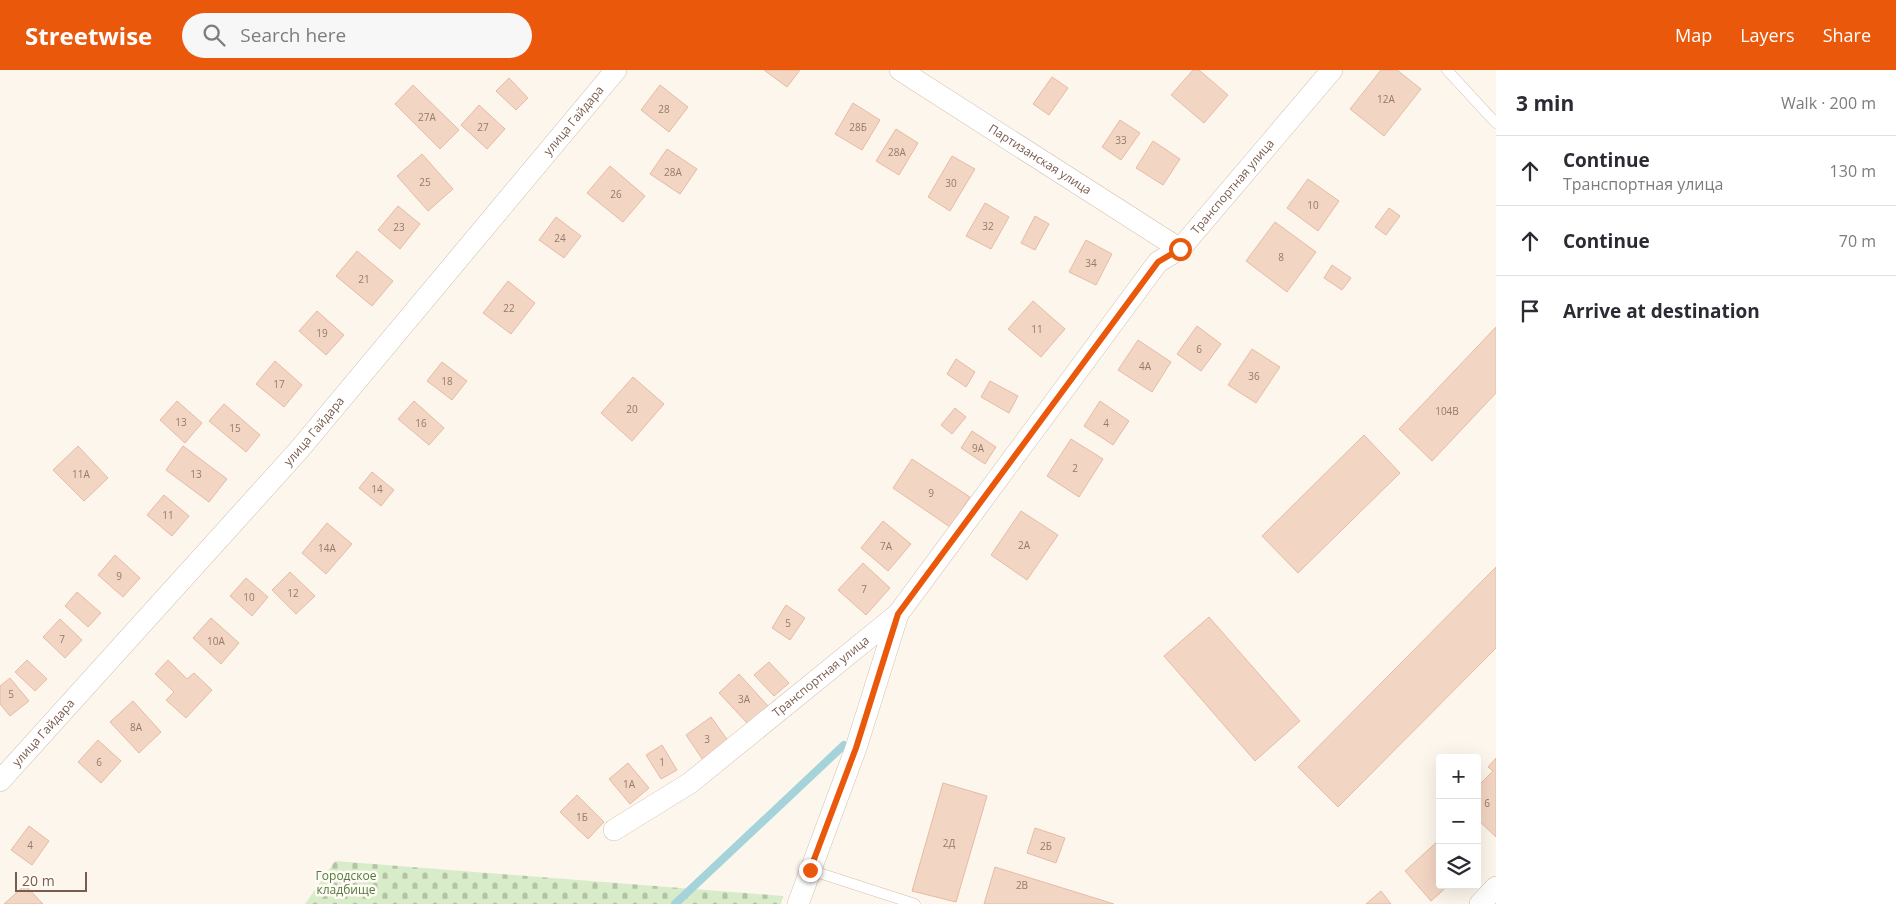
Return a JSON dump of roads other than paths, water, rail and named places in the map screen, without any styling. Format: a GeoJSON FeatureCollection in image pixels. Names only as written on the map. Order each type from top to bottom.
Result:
{"type":"FeatureCollection","features":[{"type":"Feature","properties":{"kind":"street","name":"улица Гайдара"},"geometry":{"type":"LineString","coordinates":[[0,781],[298,451],[616,70]]}},
{"type":"Feature","properties":{"kind":"street","name":"Партизанская улица"},"geometry":{"type":"LineString","coordinates":[[900,70],[1180,249]]}},
{"type":"Feature","properties":{"kind":"street","name":"Транспортная улица"},"geometry":{"type":"LineString","coordinates":[[614,830],[690,783],[898,614],[1158,262],[1180,249],[1332,70]]}},
{"type":"Feature","properties":{"kind":"street"},"geometry":{"type":"LineString","coordinates":[[798,904],[856,748],[898,614]]}},
{"type":"Feature","properties":{"kind":"street"},"geometry":{"type":"LineString","coordinates":[[1480,904],[1496,887]]}},
{"type":"Feature","properties":{"kind":"lane"},"geometry":{"type":"LineString","coordinates":[[1447,70],[1496,123]]}},
{"type":"Feature","properties":{"kind":"lane"},"geometry":{"type":"LineString","coordinates":[[810,870],[914,904]]}},
{"type":"Feature","properties":{"kind":"waterway"},"geometry":{"type":"LineString","coordinates":[[675,904],[844,745]]}},
{"type":"Feature","properties":{"kind":"park label","name":"Городское кладбище"},"geometry":{"type":"Point","coordinates":[346,883]}}]}
